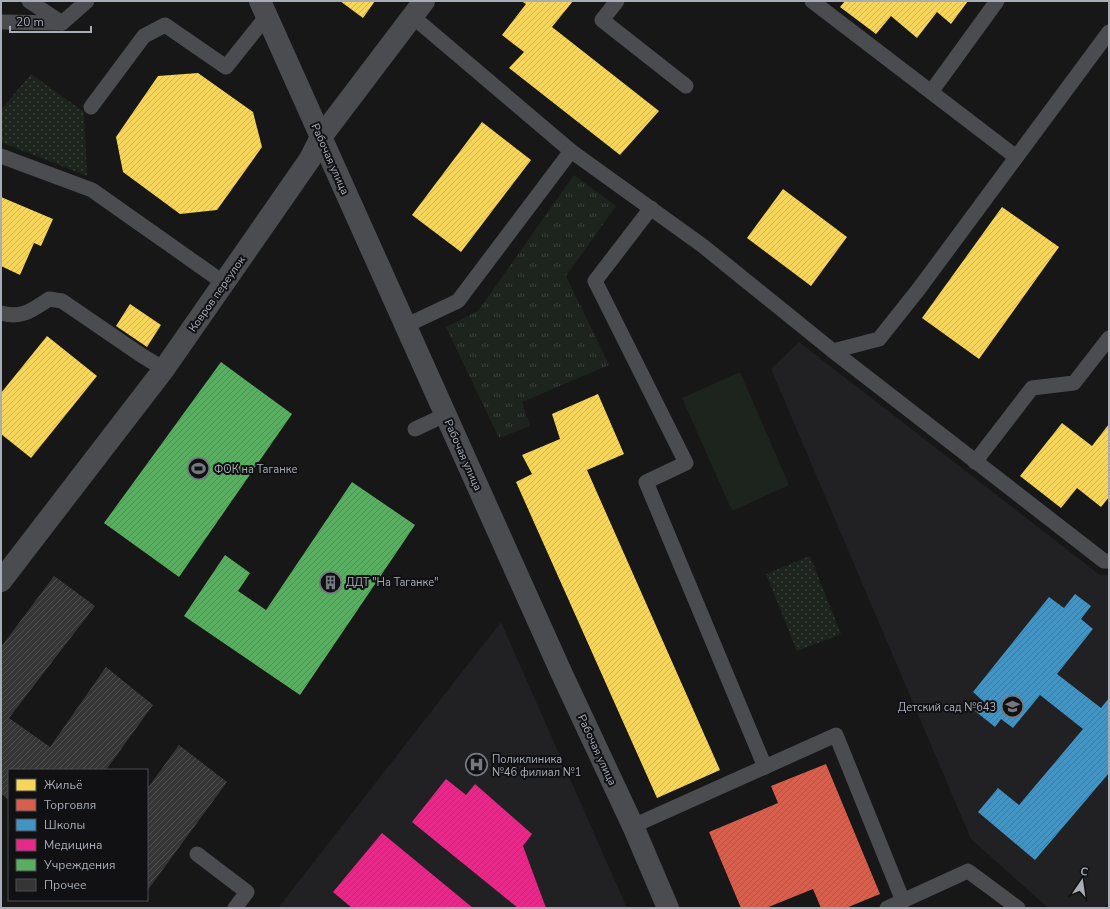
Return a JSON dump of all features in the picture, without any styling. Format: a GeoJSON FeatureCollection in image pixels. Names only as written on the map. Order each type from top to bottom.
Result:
{"type":"FeatureCollection","features":[{"type":"Feature","properties":{"kind":"street","name":"Рабочая улица"},"geometry":{"type":"LineString","coordinates":[[263,9],[445,414],[633,826],[668,908]]}},
{"type":"Feature","properties":{"kind":"street","name":"Ковров переулок"},"geometry":{"type":"LineString","coordinates":[[1,581],[164,369],[310,159],[321,137],[418,9]]}},
{"type":"Feature","properties":{"kind":"lane"},"geometry":{"type":"LineString","coordinates":[[28,1],[62,23]]}},
{"type":"Feature","properties":{"kind":"lane"},"geometry":{"type":"LineString","coordinates":[[1,22],[62,23],[87,1]]}},
{"type":"Feature","properties":{"kind":"lane"},"geometry":{"type":"LineString","coordinates":[[617,1],[602,20],[686,86]]}},
{"type":"Feature","properties":{"kind":"lane"},"geometry":{"type":"LineString","coordinates":[[812,1],[1016,158]]}},
{"type":"Feature","properties":{"kind":"lane"},"geometry":{"type":"LineString","coordinates":[[931,92],[997,1]]}},
{"type":"Feature","properties":{"kind":"lane"},"geometry":{"type":"LineString","coordinates":[[92,107],[144,36],[165,25],[226,67],[263,9]]}},
{"type":"Feature","properties":{"kind":"lane"},"geometry":{"type":"LineString","coordinates":[[418,9],[571,150],[703,246],[833,351],[975,462],[1107,559]]}},
{"type":"Feature","properties":{"kind":"lane"},"geometry":{"type":"LineString","coordinates":[[833,351],[879,339],[918,290],[1109,32]]}},
{"type":"Feature","properties":{"kind":"lane"},"geometry":{"type":"LineString","coordinates":[[406,326],[458,301],[571,150]]}},
{"type":"Feature","properties":{"kind":"lane"},"geometry":{"type":"LineString","coordinates":[[1,156],[92,190],[224,283]]}},
{"type":"Feature","properties":{"kind":"lane"},"geometry":{"type":"LineString","coordinates":[[651,208],[595,281],[686,463],[646,482],[765,767]]}},
{"type":"Feature","properties":{"kind":"lane"},"geometry":{"type":"LineString","coordinates":[[1,313],[9,315],[25,315],[49,299],[62,301],[141,356],[164,369]]}},
{"type":"Feature","properties":{"kind":"lane"},"geometry":{"type":"LineString","coordinates":[[975,462],[1032,388],[1074,383],[1109,338]]}},
{"type":"Feature","properties":{"kind":"lane"},"geometry":{"type":"LineString","coordinates":[[415,429],[445,414]]}},
{"type":"Feature","properties":{"kind":"lane"},"geometry":{"type":"LineString","coordinates":[[633,826],[836,735],[903,901]]}},
{"type":"Feature","properties":{"kind":"lane"},"geometry":{"type":"LineString","coordinates":[[197,854],[247,892],[235,908]]}},
{"type":"Feature","properties":{"kind":"lane"},"geometry":{"type":"LineString","coordinates":[[887,908],[968,871],[1018,908]]}},
{"type":"Feature","properties":{"kind":"shaded area","name":"Детский сад №643"},"geometry":{"type":"Polygon","coordinates":[[[799,342],[1100,575],[1109,575],[1109,902],[1104,908],[1048,908],[971,839],[771,369],[799,342]]]}},
{"type":"Feature","properties":{"kind":"shaded area","name":"Поликлиника №46 филиал №1"},"geometry":{"type":"Polygon","coordinates":[[[501,622],[627,908],[278,908],[501,622]]]}},
{"type":"Feature","properties":{"kind":"green space"},"geometry":{"type":"Polygon","coordinates":[[[31,74],[84,112],[87,176],[1,142],[1,110],[31,74]]]}},
{"type":"Feature","properties":{"kind":"green space"},"geometry":{"type":"Polygon","coordinates":[[[574,175],[616,206],[566,276],[609,365],[522,402],[530,426],[499,438],[446,327],[478,311],[574,175]]]}},
{"type":"Feature","properties":{"kind":"green space"},"geometry":{"type":"Polygon","coordinates":[[[740,372],[789,485],[732,511],[682,398],[740,372]]]}},
{"type":"Feature","properties":{"kind":"green space"},"geometry":{"type":"Polygon","coordinates":[[[810,556],[841,634],[797,651],[766,574],[810,556]]]}},
{"type":"Feature","properties":{"kind":"building: Жильё"},"geometry":{"type":"Polygon","coordinates":[[[340,1],[375,1],[363,18],[340,1]]]}},
{"type":"Feature","properties":{"kind":"building: Жильё"},"geometry":{"type":"Polygon","coordinates":[[[521,1],[573,1],[552,27],[659,111],[620,155],[509,68],[524,52],[502,35],[526,4],[521,1]]]}},
{"type":"Feature","properties":{"kind":"building: Жильё"},"geometry":{"type":"Polygon","coordinates":[[[845,1],[968,1],[951,24],[937,12],[917,38],[891,16],[876,34],[840,7],[845,1]]]}},
{"type":"Feature","properties":{"kind":"building: Жильё"},"geometry":{"type":"Polygon","coordinates":[[[198,73],[253,112],[262,147],[217,210],[180,214],[123,172],[116,137],[158,76],[198,73]]]}},
{"type":"Feature","properties":{"kind":"building: Жильё"},"geometry":{"type":"Polygon","coordinates":[[[482,122],[531,160],[461,252],[412,215],[482,122]]]}},
{"type":"Feature","properties":{"kind":"building: Жильё"},"geometry":{"type":"Polygon","coordinates":[[[783,189],[847,237],[811,286],[747,238],[783,189]]]}},
{"type":"Feature","properties":{"kind":"building: Жильё"},"geometry":{"type":"Polygon","coordinates":[[[1,197],[53,219],[41,246],[34,243],[20,275],[1,266],[1,197]]]}},
{"type":"Feature","properties":{"kind":"building: Жильё"},"geometry":{"type":"Polygon","coordinates":[[[1002,207],[1059,247],[979,359],[922,318],[1002,207]]]}},
{"type":"Feature","properties":{"kind":"building: Жильё"},"geometry":{"type":"Polygon","coordinates":[[[130,304],[161,325],[147,347],[116,326],[130,304]]]}},
{"type":"Feature","properties":{"kind":"building: Жильё"},"geometry":{"type":"Polygon","coordinates":[[[47,336],[97,376],[31,458],[1,434],[1,393],[47,336]]]}},
{"type":"Feature","properties":{"kind":"building: Жильё"},"geometry":{"type":"Polygon","coordinates":[[[598,394],[624,454],[587,470],[720,770],[657,798],[516,482],[532,474],[522,455],[560,439],[552,414],[598,394]]]}},
{"type":"Feature","properties":{"kind":"building: Жильё"},"geometry":{"type":"Polygon","coordinates":[[[1062,423],[1092,446],[1109,424],[1109,497],[1101,507],[1077,488],[1061,508],[1020,476],[1062,423]]]}},
{"type":"Feature","properties":{"kind":"building: Торговля"},"geometry":{"type":"Polygon","coordinates":[[[826,764],[880,894],[846,908],[821,908],[813,889],[766,908],[741,908],[709,832],[778,803],[771,786],[826,764]]]}},
{"type":"Feature","properties":{"kind":"building: Школы"},"geometry":{"type":"Polygon","coordinates":[[[1075,594],[1091,606],[1081,619],[1093,629],[1057,674],[1101,708],[1109,698],[1109,773],[1035,860],[978,812],[998,788],[1019,805],[1083,729],[1040,695],[1013,728],[1001,719],[995,727],[975,711],[983,701],[973,692],[1049,597],[1064,608],[1075,594]]]}},
{"type":"Feature","properties":{"kind":"building: Медицина"},"geometry":{"type":"Polygon","coordinates":[[[446,779],[466,795],[475,784],[532,834],[523,846],[546,908],[518,908],[412,822],[446,779]]]}},
{"type":"Feature","properties":{"kind":"building: Медицина"},"geometry":{"type":"Polygon","coordinates":[[[382,833],[473,908],[352,908],[333,892],[382,833]]]}},
{"type":"Feature","properties":{"kind":"building: Учреждения","name":"ФОК на Таганке"},"geometry":{"type":"Polygon","coordinates":[[[221,362],[292,414],[179,577],[104,523],[221,362]]]}},
{"type":"Feature","properties":{"kind":"building: Учреждения","name":"ДДТ \"На Таганке\""},"geometry":{"type":"Polygon","coordinates":[[[352,482],[415,525],[300,695],[184,616],[225,555],[250,573],[238,591],[266,610],[352,482]]]}},
{"type":"Feature","properties":{"kind":"building: Прочее"},"geometry":{"type":"Polygon","coordinates":[[[54,576],[95,606],[9,718],[50,747],[106,667],[153,705],[107,769],[8,769],[8,799],[1,794],[1,647],[54,576]]]}},
{"type":"Feature","properties":{"kind":"building: Прочее"},"geometry":{"type":"Polygon","coordinates":[[[179,745],[227,782],[148,890],[148,788],[179,745]]]}},
{"type":"Feature","properties":{"kind":"place","name":"ФОК на Таганке"},"geometry":{"type":"Point","coordinates":[199,469]}},
{"type":"Feature","properties":{"kind":"place","name":"ДДТ \"На Таганке\""},"geometry":{"type":"Point","coordinates":[330,582]}},
{"type":"Feature","properties":{"kind":"place","name":"Детский сад №643"},"geometry":{"type":"Point","coordinates":[1012,707]}},
{"type":"Feature","properties":{"kind":"place","name":"Поликлиника №46 филиал №1"},"geometry":{"type":"Point","coordinates":[477,765]}}]}
